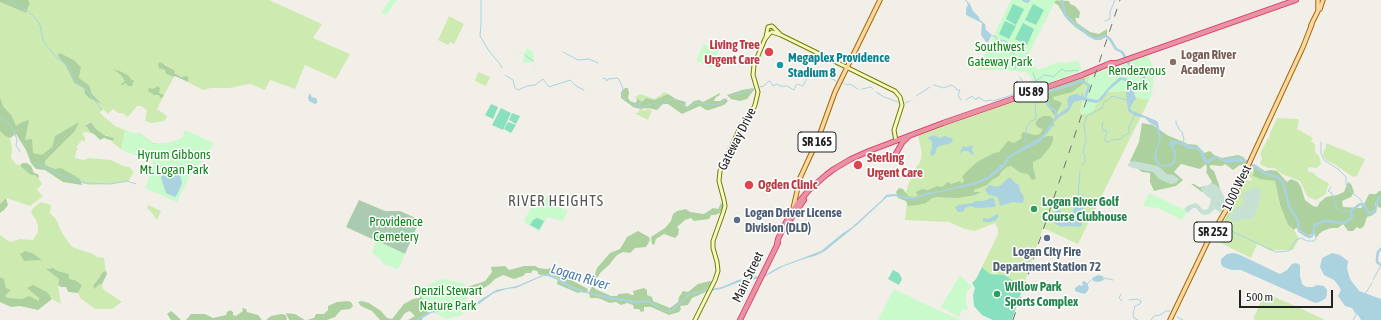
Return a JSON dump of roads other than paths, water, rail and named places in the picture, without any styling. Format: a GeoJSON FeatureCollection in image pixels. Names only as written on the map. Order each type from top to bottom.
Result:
{"type":"FeatureCollection","features":[{"type":"Feature","properties":{"kind":"highway","name":"US 89"},"geometry":{"type":"LineString","coordinates":[[792,212],[818,182],[834,169],[859,155],[1104,65],[1115,63],[1296,0]]}},
{"type":"Feature","properties":{"kind":"highway"},"geometry":{"type":"LineString","coordinates":[[894,157],[909,136]]}},
{"type":"Feature","properties":{"kind":"highway","name":"US 89"},"geometry":{"type":"LineString","coordinates":[[790,220],[810,193],[838,167]]}},
{"type":"Feature","properties":{"kind":"highway"},"geometry":{"type":"LineString","coordinates":[[795,197],[798,200],[801,200]]}},
{"type":"Feature","properties":{"kind":"highway","name":"Main Street"},"geometry":{"type":"LineString","coordinates":[[740,320],[790,220],[792,212]]}},
{"type":"Feature","properties":{"kind":"highway","name":"Main Street"},"geometry":{"type":"LineString","coordinates":[[777,244],[778,239],[792,212]]}},
{"type":"Feature","properties":{"kind":"main road","name":"Main Street"},"geometry":{"type":"LineString","coordinates":[[792,212],[800,178],[818,139],[828,109],[846,67],[880,0]]}},
{"type":"Feature","properties":{"kind":"main road","name":"1000 West"},"geometry":{"type":"LineString","coordinates":[[1170,320],[1207,244],[1247,168],[1318,11],[1318,0]]}},
{"type":"Feature","properties":{"kind":"main road"},"geometry":{"type":"LineString","coordinates":[[1318,11],[1323,0]]}},
{"type":"Feature","properties":{"kind":"main road","name":"Gateway Drive"},"geometry":{"type":"LineString","coordinates":[[695,320],[717,276],[718,266],[712,241],[724,213],[725,206],[719,181],[719,174],[739,130],[749,118],[755,105],[758,92],[753,75],[754,65],[766,39],[771,31],[846,67]]}},
{"type":"Feature","properties":{"kind":"main road","name":"1000 West"},"geometry":{"type":"LineString","coordinates":[[1289,75],[1302,47]]}},
{"type":"Feature","properties":{"kind":"main road"},"geometry":{"type":"LineString","coordinates":[[846,67],[891,89],[898,94],[901,101],[901,109],[894,130],[896,141]]}},
{"type":"Feature","properties":{"kind":"water"},"geometry":{"type":"Polygon","coordinates":[[[969,2],[973,11],[985,24],[986,30],[992,35],[988,42],[986,42],[981,35],[982,23],[966,15],[966,9],[969,2]]]}},
{"type":"Feature","properties":{"kind":"water"},"geometry":{"type":"Polygon","coordinates":[[[1120,77],[1129,79],[1133,84],[1132,86],[1136,88],[1134,94],[1136,98],[1130,108],[1131,110],[1157,121],[1158,123],[1161,137],[1156,155],[1159,163],[1162,165],[1171,164],[1174,159],[1174,152],[1169,144],[1171,140],[1191,146],[1197,146],[1203,151],[1207,160],[1215,156],[1224,159],[1238,157],[1253,164],[1252,166],[1245,162],[1226,163],[1216,158],[1209,163],[1204,163],[1200,152],[1196,149],[1188,149],[1182,145],[1176,144],[1173,146],[1176,152],[1175,163],[1168,167],[1160,166],[1155,161],[1154,156],[1159,140],[1156,126],[1145,118],[1135,116],[1128,111],[1126,93],[1127,84],[1125,81],[1121,80],[1109,90],[1103,99],[1096,103],[1081,100],[1074,102],[1068,112],[1054,122],[1050,130],[1040,142],[1011,157],[1003,168],[989,179],[977,184],[915,199],[906,199],[895,196],[887,197],[858,224],[825,251],[815,256],[784,266],[764,277],[779,267],[821,251],[851,228],[886,195],[894,194],[915,197],[926,193],[975,182],[987,177],[998,168],[999,165],[1003,164],[1007,157],[1042,136],[1054,118],[1068,107],[1067,101],[1069,96],[1077,94],[1081,96],[1083,92],[1083,96],[1086,98],[1098,100],[1120,77]]]}},
{"type":"Feature","properties":{"kind":"water"},"geometry":{"type":"Polygon","coordinates":[[[310,93],[312,98],[317,99],[317,103],[315,104],[309,101],[308,97],[310,93]]]}},
{"type":"Feature","properties":{"kind":"water"},"geometry":{"type":"Polygon","coordinates":[[[934,135],[940,138],[945,136],[953,139],[951,143],[937,147],[935,154],[932,156],[930,153],[932,143],[931,140],[927,138],[934,135]]]}},
{"type":"Feature","properties":{"kind":"water"},"geometry":{"type":"Polygon","coordinates":[[[973,145],[972,151],[974,154],[972,155],[968,151],[963,151],[959,154],[963,146],[966,147],[973,145]]]}},
{"type":"Feature","properties":{"kind":"water"},"geometry":{"type":"Polygon","coordinates":[[[172,169],[180,175],[182,183],[175,197],[166,193],[161,178],[165,171],[172,169]]]}},
{"type":"Feature","properties":{"kind":"water"},"geometry":{"type":"Polygon","coordinates":[[[1008,178],[1011,178],[1019,185],[1024,200],[1022,203],[1013,202],[1000,206],[998,198],[989,195],[985,190],[989,185],[998,187],[1008,178]]]}},
{"type":"Feature","properties":{"kind":"water"},"geometry":{"type":"Polygon","coordinates":[[[1082,195],[1085,198],[1082,225],[1080,227],[1062,227],[1055,224],[1052,220],[1055,210],[1061,210],[1060,215],[1066,219],[1072,218],[1074,200],[1078,196],[1082,195]]]}},
{"type":"Feature","properties":{"kind":"water"},"geometry":{"type":"Polygon","coordinates":[[[991,198],[995,201],[995,207],[976,208],[971,206],[965,208],[964,211],[958,212],[955,207],[973,203],[975,201],[984,201],[991,198]]]}},
{"type":"Feature","properties":{"kind":"water"},"geometry":{"type":"Polygon","coordinates":[[[997,214],[999,216],[996,220],[991,222],[983,222],[983,218],[989,219],[997,214]]]}},
{"type":"Feature","properties":{"kind":"water"},"geometry":{"type":"Polygon","coordinates":[[[1233,253],[1280,274],[1287,270],[1292,264],[1296,263],[1300,265],[1302,284],[1306,287],[1313,287],[1317,285],[1324,286],[1327,290],[1327,295],[1325,299],[1317,303],[1313,302],[1241,270],[1232,270],[1223,267],[1221,264],[1221,259],[1227,254],[1233,253]]]}},
{"type":"Feature","properties":{"kind":"water"},"geometry":{"type":"Polygon","coordinates":[[[1332,253],[1340,255],[1348,261],[1347,268],[1350,279],[1359,291],[1381,299],[1381,320],[1361,320],[1352,308],[1345,306],[1338,296],[1341,290],[1338,285],[1334,280],[1324,275],[1320,267],[1322,258],[1332,253]]]}},
{"type":"Feature","properties":{"kind":"water"},"geometry":{"type":"Polygon","coordinates":[[[545,274],[549,274],[571,286],[591,293],[635,301],[648,300],[664,310],[671,310],[690,293],[722,287],[738,280],[758,276],[757,279],[742,281],[721,289],[691,294],[671,312],[664,311],[648,302],[635,303],[609,299],[586,293],[569,288],[567,285],[563,285],[560,281],[548,276],[543,276],[516,288],[494,293],[479,304],[456,310],[431,313],[419,320],[415,320],[429,312],[436,310],[474,304],[496,290],[517,286],[545,274]]]}},
{"type":"Feature","properties":{"kind":"water"},"geometry":{"type":"Polygon","coordinates":[[[1098,275],[1103,276],[1104,280],[1098,282],[1093,281],[1092,278],[1098,275]]]}},
{"type":"Feature","properties":{"kind":"water"},"geometry":{"type":"Polygon","coordinates":[[[1084,281],[1087,283],[1089,288],[1087,292],[1084,294],[1075,291],[1075,288],[1079,285],[1083,286],[1082,282],[1084,281]]]}},
{"type":"Feature","properties":{"kind":"waterway"},"geometry":{"type":"LineString","coordinates":[[9,0],[15,5],[28,11],[36,19],[40,25],[43,40],[46,45],[56,57],[69,67],[73,79],[77,84],[86,89],[102,110]]}},
{"type":"Feature","properties":{"kind":"waterway"},"geometry":{"type":"LineString","coordinates":[[481,0],[480,36],[502,68]]}},
{"type":"Feature","properties":{"kind":"waterway"},"geometry":{"type":"LineString","coordinates":[[965,0],[968,4]]}},
{"type":"Feature","properties":{"kind":"waterway"},"geometry":{"type":"LineString","coordinates":[[1023,0],[1027,2],[1029,0]]}},
{"type":"Feature","properties":{"kind":"waterway"},"geometry":{"type":"LineString","coordinates":[[1062,0],[1065,15],[1076,26],[1083,29],[1088,35],[1096,39],[1106,36],[1110,39],[1116,49],[1122,52],[1125,57]]}},
{"type":"Feature","properties":{"kind":"waterway"},"geometry":{"type":"LineString","coordinates":[[1105,21],[1110,19],[1110,12],[1115,0]]}},
{"type":"Feature","properties":{"kind":"waterway"},"geometry":{"type":"LineString","coordinates":[[992,36],[995,36],[998,41],[1002,40],[1007,42],[1015,57],[1015,69]]}},
{"type":"Feature","properties":{"kind":"waterway"},"geometry":{"type":"LineString","coordinates":[[563,52],[578,60],[589,59],[598,63]]}},
{"type":"Feature","properties":{"kind":"waterway"},"geometry":{"type":"LineString","coordinates":[[525,55],[533,61]]}},
{"type":"Feature","properties":{"kind":"waterway"},"geometry":{"type":"LineString","coordinates":[[1127,61],[1132,68],[1144,77],[1143,81],[1134,88]]}},
{"type":"Feature","properties":{"kind":"waterway"},"geometry":{"type":"LineString","coordinates":[[1017,62],[1022,62]]}},
{"type":"Feature","properties":{"kind":"waterway"},"geometry":{"type":"LineString","coordinates":[[1033,73],[1036,81],[1044,75],[1053,77],[1062,69],[1065,71],[1078,71]]}},
{"type":"Feature","properties":{"kind":"waterway"},"geometry":{"type":"LineString","coordinates":[[760,87],[764,86],[770,81],[773,86],[777,84],[780,86],[787,86],[794,90],[798,84],[803,86],[811,70],[817,71],[836,81]]}},
{"type":"Feature","properties":{"kind":"waterway"},"geometry":{"type":"LineString","coordinates":[[505,75],[513,80],[515,88],[518,90],[527,86],[535,85],[543,79],[549,87],[570,80],[576,86],[584,90]]}},
{"type":"Feature","properties":{"kind":"waterway"},"geometry":{"type":"LineString","coordinates":[[1020,77],[1024,87]]}},
{"type":"Feature","properties":{"kind":"waterway"},"geometry":{"type":"LineString","coordinates":[[603,79],[605,78],[607,81],[608,79],[618,78],[623,88],[622,95],[626,100]]}},
{"type":"Feature","properties":{"kind":"waterway","name":"Logan River"},"geometry":{"type":"LineString","coordinates":[[1057,117],[1055,110],[1048,105],[1045,94],[1048,92],[1082,81],[1089,85],[1085,99]]}},
{"type":"Feature","properties":{"kind":"waterway"},"geometry":{"type":"LineString","coordinates":[[844,83],[847,85],[850,84],[858,89]]}},
{"type":"Feature","properties":{"kind":"waterway"},"geometry":{"type":"LineString","coordinates":[[934,85],[944,88],[951,85],[955,87],[957,90],[960,90],[958,95],[961,100]]}},
{"type":"Feature","properties":{"kind":"waterway"},"geometry":{"type":"LineString","coordinates":[[862,89],[871,87],[873,89]]}},
{"type":"Feature","properties":{"kind":"waterway"},"geometry":{"type":"LineString","coordinates":[[916,96],[930,87]]}},
{"type":"Feature","properties":{"kind":"waterway"},"geometry":{"type":"LineString","coordinates":[[966,100],[972,96],[976,100],[978,97],[985,101],[993,101],[1012,95],[1021,87],[1027,90]]}},
{"type":"Feature","properties":{"kind":"waterway"},"geometry":{"type":"LineString","coordinates":[[729,96],[748,92],[754,89]]}},
{"type":"Feature","properties":{"kind":"waterway"},"geometry":{"type":"LineString","coordinates":[[876,92],[884,97],[898,102]]}},
{"type":"Feature","properties":{"kind":"waterway"},"geometry":{"type":"LineString","coordinates":[[1026,147],[1025,137],[1027,126],[1030,122],[1036,119],[1035,99],[1033,96]]}},
{"type":"Feature","properties":{"kind":"waterway"},"geometry":{"type":"LineString","coordinates":[[1086,141],[1084,125],[1087,116],[1102,108],[1104,102],[1112,96],[1128,102]]}},
{"type":"Feature","properties":{"kind":"waterway"},"geometry":{"type":"LineString","coordinates":[[629,103],[633,106],[641,103],[639,106],[640,108],[654,103],[658,106],[672,99],[678,101],[687,109],[695,103],[717,105],[727,99]]}},
{"type":"Feature","properties":{"kind":"waterway"},"geometry":{"type":"LineString","coordinates":[[905,103],[910,101]]}},
{"type":"Feature","properties":{"kind":"waterway"},"geometry":{"type":"LineString","coordinates":[[1112,140],[1121,139],[1126,134],[1129,134],[1129,127],[1134,116]]}},
{"type":"Feature","properties":{"kind":"waterway"},"geometry":{"type":"LineString","coordinates":[[0,117],[9,124],[14,131],[17,140],[16,145],[20,152]]}},
{"type":"Feature","properties":{"kind":"waterway"},"geometry":{"type":"LineString","coordinates":[[1176,121],[1182,132],[1184,139],[1183,143]]}},
{"type":"Feature","properties":{"kind":"waterway"},"geometry":{"type":"LineString","coordinates":[[1103,122],[1103,131],[1106,130],[1107,132],[1105,141],[1111,141]]}},
{"type":"Feature","properties":{"kind":"waterway"},"geometry":{"type":"LineString","coordinates":[[1082,166],[1085,162],[1083,152],[1086,142]]}},
{"type":"Feature","properties":{"kind":"waterway"},"geometry":{"type":"LineString","coordinates":[[1321,142],[1321,154],[1324,160],[1338,169],[1346,177],[1346,184],[1350,191],[1360,199],[1364,205]]}},
{"type":"Feature","properties":{"kind":"waterway"},"geometry":{"type":"LineString","coordinates":[[37,164],[62,176],[86,183],[110,184],[127,181],[136,184]]}},
{"type":"Feature","properties":{"kind":"waterway","name":"Logan River"},"geometry":{"type":"LineString","coordinates":[[1250,164],[1266,174],[1277,177],[1283,182],[1289,206],[1298,221],[1299,231],[1310,237],[1312,236],[1315,225],[1324,221],[1345,223],[1352,217],[1351,211],[1360,204],[1364,205],[1369,213],[1375,212],[1377,202],[1379,198],[1381,198]]}},
{"type":"Feature","properties":{"kind":"waterway"},"geometry":{"type":"LineString","coordinates":[[1078,196],[1080,171]]}},
{"type":"Feature","properties":{"kind":"waterway"},"geometry":{"type":"LineString","coordinates":[[1331,187],[1328,191],[1332,193],[1337,209],[1342,212],[1351,211]]}},
{"type":"Feature","properties":{"kind":"waterway"},"geometry":{"type":"LineString","coordinates":[[1217,203],[1224,208]]}},
{"type":"Feature","properties":{"kind":"waterway"},"geometry":{"type":"LineString","coordinates":[[1231,211],[1223,227],[1276,252],[1289,251],[1296,240],[1301,238],[1307,241],[1314,241],[1316,234],[1313,233]]}},
{"type":"Feature","properties":{"kind":"waterway","name":"Logan River"},"geometry":{"type":"LineString","coordinates":[[1381,249],[1378,252],[1377,258],[1377,262],[1381,265]]}},
{"type":"Feature","properties":{"kind":"waterway"},"geometry":{"type":"LineString","coordinates":[[1373,280],[1381,265]]}},
{"type":"Feature","properties":{"kind":"waterway"},"geometry":{"type":"LineString","coordinates":[[1104,278],[1113,280]]}},
{"type":"Feature","properties":{"kind":"waterway"},"geometry":{"type":"LineString","coordinates":[[1087,284],[1091,280]]}},
{"type":"Feature","properties":{"kind":"waterway"},"geometry":{"type":"LineString","coordinates":[[1365,294],[1372,283]]}},
{"type":"Feature","properties":{"kind":"waterway"},"geometry":{"type":"LineString","coordinates":[[1121,294],[1119,298],[1122,301]]}},
{"type":"Feature","properties":{"kind":"waterway"},"geometry":{"type":"LineString","coordinates":[[1129,300],[1137,299],[1141,301],[1140,304],[1135,306],[1133,314],[1134,318],[1138,320]]}},
{"type":"Feature","properties":{"kind":"waterway"},"geometry":{"type":"LineString","coordinates":[[1151,320],[1154,316],[1170,311]]}},
{"type":"Feature","properties":{"kind":"waterway"},"geometry":{"type":"LineString","coordinates":[[1353,320],[1357,313]]}},
{"type":"Feature","properties":{"kind":"waterway"},"geometry":{"type":"LineString","coordinates":[[1177,317],[1183,320]]}},
{"type":"Feature","properties":{"kind":"railway"},"geometry":{"type":"LineString","coordinates":[[1013,320],[1120,0]]}},
{"type":"Feature","properties":{"kind":"place","name":"Living Tree Urgent Care"},"geometry":{"type":"Point","coordinates":[769,52]}},
{"type":"Feature","properties":{"kind":"place","name":"Logan River Academy"},"geometry":{"type":"Point","coordinates":[1173,62]}},
{"type":"Feature","properties":{"kind":"place","name":"Megaplex Providence Stadium 8"},"geometry":{"type":"Point","coordinates":[780,65]}},
{"type":"Feature","properties":{"kind":"place","name":"Sterling Urgent Care"},"geometry":{"type":"Point","coordinates":[858,165]}},
{"type":"Feature","properties":{"kind":"place","name":"Ogden Clinic"},"geometry":{"type":"Point","coordinates":[749,185]}},
{"type":"Feature","properties":{"kind":"place","name":"Logan River Golf Course Clubhouse"},"geometry":{"type":"Point","coordinates":[1034,209]}},
{"type":"Feature","properties":{"kind":"place","name":"Logan Driver License Division (DLD)"},"geometry":{"type":"Point","coordinates":[737,220]}},
{"type":"Feature","properties":{"kind":"place","name":"Logan City Fire Department Station 72"},"geometry":{"type":"Point","coordinates":[1047,238]}},
{"type":"Feature","properties":{"kind":"place","name":"Willow Park Sports Complex"},"geometry":{"type":"Point","coordinates":[997,294]}},
{"type":"Feature","properties":{"kind":"district","name":"RIVER HEIGHTS"},"geometry":{"type":"Point","coordinates":[556,201]}},
{"type":"Feature","properties":{"kind":"park label","name":"Southwest Gateway Park"},"geometry":{"type":"Point","coordinates":[1000,54]}},
{"type":"Feature","properties":{"kind":"park label","name":"Rendezvous Park"},"geometry":{"type":"Point","coordinates":[1137,78]}},
{"type":"Feature","properties":{"kind":"park label","name":"Hyrum Gibbons Mt. Logan Park"},"geometry":{"type":"Point","coordinates":[174,162]}},
{"type":"Feature","properties":{"kind":"park label","name":"Providence Cemetery"},"geometry":{"type":"Point","coordinates":[396,230]}},
{"type":"Feature","properties":{"kind":"park label","name":"Denzil Stewart Nature Park"},"geometry":{"type":"Point","coordinates":[448,298]}}]}
